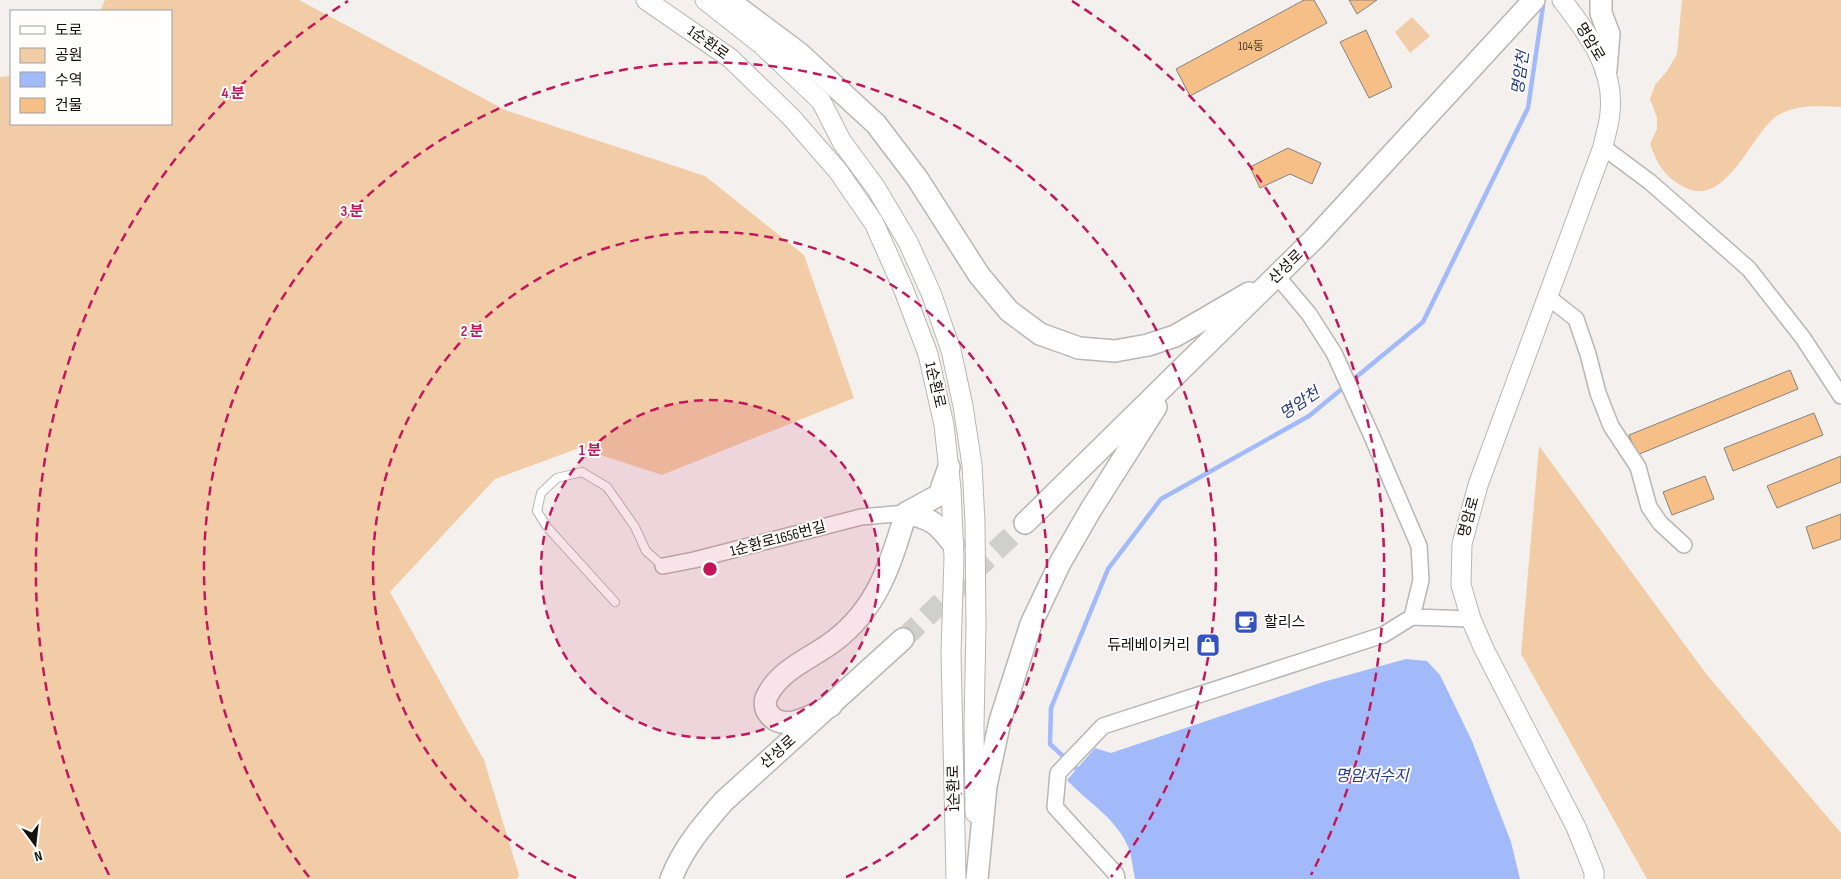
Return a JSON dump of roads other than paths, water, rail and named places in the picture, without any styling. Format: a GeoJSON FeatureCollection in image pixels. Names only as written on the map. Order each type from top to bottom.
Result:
{"type":"FeatureCollection","features":[{"type":"Feature","properties":{"kind":"main road"},"geometry":{"type":"LineString","coordinates":[[718,0],[740,9],[800,53],[876,124],[917,178],[979,275],[1009,311],[1040,334],[1079,348],[1114,351],[1148,345],[1175,336],[1277,276]]}},
{"type":"Feature","properties":{"kind":"main road","name":"산성로"},"geometry":{"type":"LineString","coordinates":[[1025,523],[1174,379],[1321,232],[1534,0]]}},
{"type":"Feature","properties":{"kind":"main road"},"geometry":{"type":"LineString","coordinates":[[1601,0],[1601,13],[1609,34],[1606,70]]}},
{"type":"Feature","properties":{"kind":"main road"},"geometry":{"type":"LineString","coordinates":[[977,879],[986,786],[990,767],[1000,721],[1031,624],[1060,563],[1081,526],[1174,379]]}},
{"type":"Feature","properties":{"kind":"main road"},"geometry":{"type":"LineString","coordinates":[[831,706],[791,723],[781,722],[772,718],[766,710],[766,698],[774,685],[786,672],[836,640],[859,616],[879,589],[891,562],[906,513],[938,495],[949,467]]}},
{"type":"Feature","properties":{"kind":"main road"},"geometry":{"type":"LineString","coordinates":[[906,513],[928,519],[942,530],[953,544]]}},
{"type":"Feature","properties":{"kind":"main road","name":"산성로"},"geometry":{"type":"LineString","coordinates":[[671,879],[701,827],[724,801],[904,639]]}},
{"type":"Feature","properties":{"kind":"street","name":"1순환로"},"geometry":{"type":"LineString","coordinates":[[646,0],[730,58],[785,110],[838,170],[874,223],[904,288],[928,354],[944,425],[949,467],[953,544],[951,652],[956,879]]}},
{"type":"Feature","properties":{"kind":"street","name":"1순환로"},"geometry":{"type":"LineString","coordinates":[[705,0],[762,45],[821,101],[842,142],[876,188],[908,242],[931,293],[951,350],[964,416],[972,465],[973,484],[976,626],[974,725],[977,879]]}},
{"type":"Feature","properties":{"kind":"street","name":"명암로"},"geometry":{"type":"LineString","coordinates":[[1562,0],[1599,51],[1606,70],[1610,91],[1610,113],[1603,147],[1478,485],[1462,544],[1461,585],[1471,619],[1484,649],[1576,827],[1594,872],[1594,879]]}},
{"type":"Feature","properties":{"kind":"street"},"geometry":{"type":"LineString","coordinates":[[1603,147],[1650,182],[1749,269],[1803,338],[1841,396]]}},
{"type":"Feature","properties":{"kind":"street"},"geometry":{"type":"LineString","coordinates":[[1277,276],[1309,314],[1334,353],[1419,546],[1422,580],[1412,617]]}},
{"type":"Feature","properties":{"kind":"street"},"geometry":{"type":"LineString","coordinates":[[1548,298],[1576,319],[1588,354],[1598,393],[1611,426],[1638,467],[1649,507],[1660,523],[1684,545]]}},
{"type":"Feature","properties":{"kind":"street","name":"1순환로1656번길"},"geometry":{"type":"LineString","coordinates":[[663,566],[694,560],[861,517],[906,513]]}},
{"type":"Feature","properties":{"kind":"street"},"geometry":{"type":"LineString","coordinates":[[1117,879],[1116,874],[1055,807],[1058,773],[1103,726],[1383,635],[1412,617],[1471,619]]}},
{"type":"Feature","properties":{"kind":"lane","name":"1순환로1656번길"},"geometry":{"type":"LineString","coordinates":[[616,602],[546,527],[537,510],[541,493],[557,478],[582,472],[607,487],[635,527],[646,551],[663,566]]}},
{"type":"Feature","properties":{"kind":"water","name":"명암저수지"},"geometry":{"type":"Polygon","coordinates":[[[1406,659],[1427,661],[1440,675],[1472,741],[1511,842],[1520,879],[1135,879],[1132,860],[1124,838],[1110,820],[1067,780],[1095,748],[1111,753],[1323,682],[1406,659]]]}},
{"type":"Feature","properties":{"kind":"waterway","name":"명암천"},"geometry":{"type":"LineString","coordinates":[[1080,772],[1050,744],[1051,708],[1108,569],[1161,499],[1309,416],[1423,322],[1528,108],[1543,6]]}},
{"type":"Feature","properties":{"kind":"tunnel"},"geometry":{"type":"LineString","coordinates":[[903,639],[1025,523]]}},
{"type":"Feature","properties":{"kind":"place","name":"할리스"},"geometry":{"type":"Point","coordinates":[1246,622]}},
{"type":"Feature","properties":{"kind":"place","name":"듀레베이커리"},"geometry":{"type":"Point","coordinates":[1208,645]}}]}
